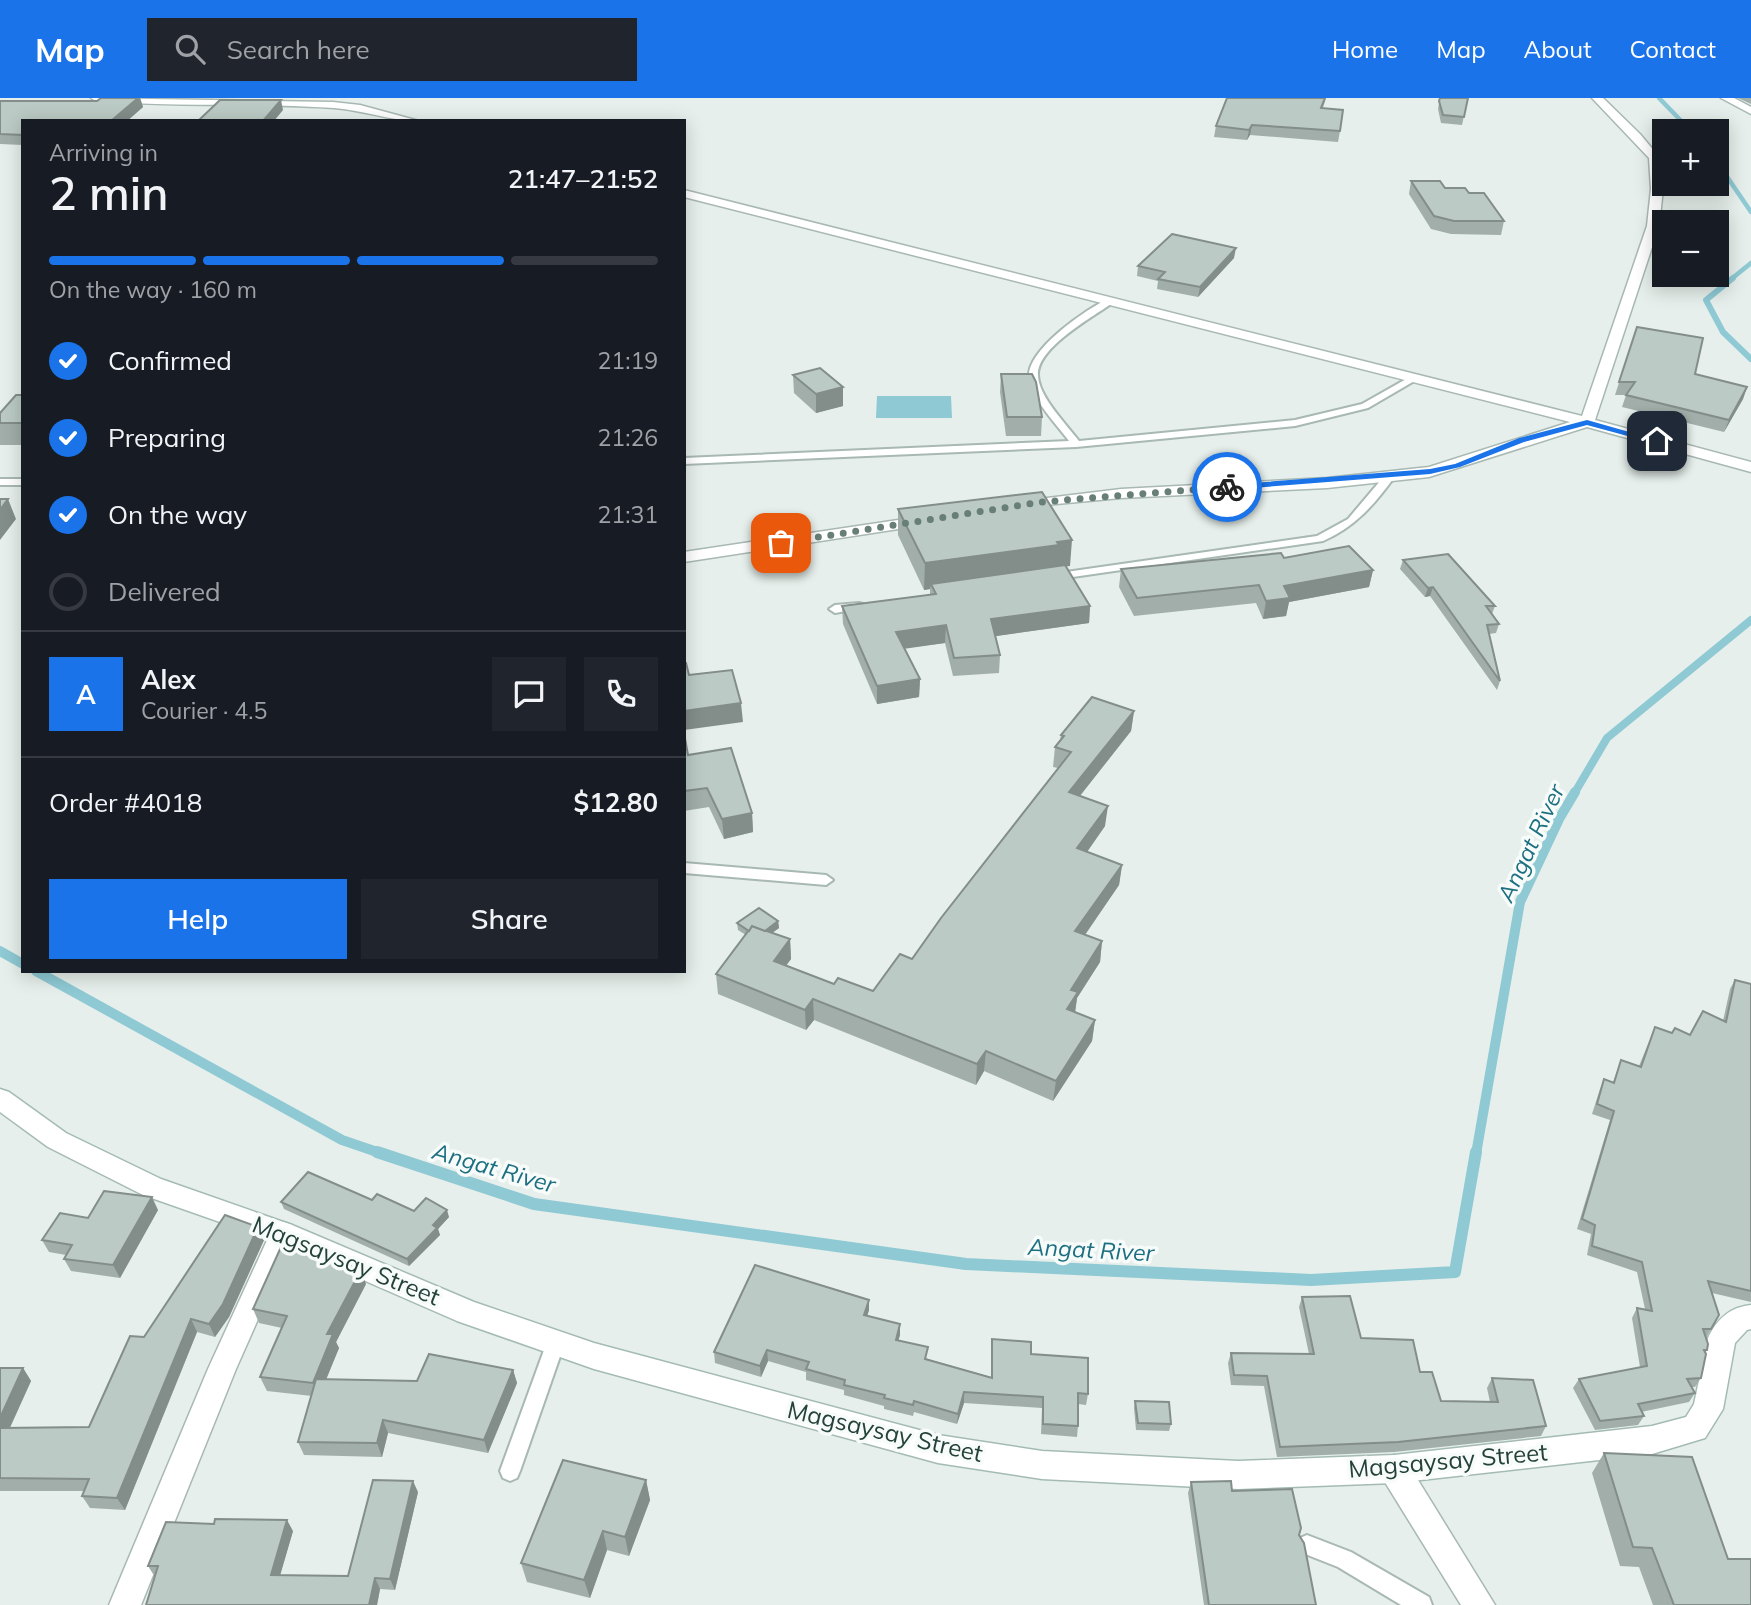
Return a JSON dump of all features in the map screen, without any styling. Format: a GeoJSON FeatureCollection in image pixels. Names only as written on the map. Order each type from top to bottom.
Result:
{"type":"FeatureCollection","features":[{"type":"Feature","properties":{"kind":"street"},"geometry":{"type":"LineString","coordinates":[[1587,422],[1653,226],[1657,189],[1654,158],[1636,136],[1597,98]]}},
{"type":"Feature","properties":{"kind":"street"},"geometry":{"type":"LineString","coordinates":[[1726,98],[1751,111]]}},
{"type":"Feature","properties":{"kind":"street"},"geometry":{"type":"LineString","coordinates":[[96,100],[333,105],[381,113],[398,119]]}},
{"type":"Feature","properties":{"kind":"street"},"geometry":{"type":"LineString","coordinates":[[381,113],[388,100]]}},
{"type":"Feature","properties":{"kind":"street"},"geometry":{"type":"LineString","coordinates":[[686,194],[1411,380],[1587,422],[1751,467]]}},
{"type":"Feature","properties":{"kind":"street"},"geometry":{"type":"LineString","coordinates":[[1001,508],[1174,490],[1390,476],[1457,466],[1521,440],[1587,422]]}},
{"type":"Feature","properties":{"kind":"street"},"geometry":{"type":"LineString","coordinates":[[686,557],[934,519]]}},
{"type":"Feature","properties":{"kind":"street","name":"Magsaysay Street"},"geometry":{"type":"LineString","coordinates":[[0,1099],[57,1140],[152,1187],[284,1233],[467,1312],[620,1363],[938,1450],[1042,1465],[1238,1475],[1394,1469],[1652,1440],[1695,1428],[1708,1409],[1722,1338],[1740,1318],[1751,1317]]}},
{"type":"Feature","properties":{"kind":"street"},"geometry":{"type":"LineString","coordinates":[[125,1605],[222,1369],[284,1233]]}},
{"type":"Feature","properties":{"kind":"street"},"geometry":{"type":"LineString","coordinates":[[1394,1469],[1479,1605]]}},
{"type":"Feature","properties":{"kind":"lane"},"geometry":{"type":"LineString","coordinates":[[1076,444],[1040,394],[1033,376],[1034,369],[1047,348],[1108,302]]}},
{"type":"Feature","properties":{"kind":"lane"},"geometry":{"type":"LineString","coordinates":[[686,461],[1076,444],[1320,418],[1365,406],[1411,380]]}},
{"type":"Feature","properties":{"kind":"lane"},"geometry":{"type":"LineString","coordinates":[[1035,580],[1319,539],[1340,531],[1355,519],[1390,476]]}},
{"type":"Feature","properties":{"kind":"lane"},"geometry":{"type":"LineString","coordinates":[[0,482],[21,481]]}},
{"type":"Feature","properties":{"kind":"lane"},"geometry":{"type":"LineString","coordinates":[[835,609],[875,603]]}},
{"type":"Feature","properties":{"kind":"lane"},"geometry":{"type":"LineString","coordinates":[[686,868],[826,880]]}},
{"type":"Feature","properties":{"kind":"lane"},"geometry":{"type":"LineString","coordinates":[[510,1471],[556,1342]]}},
{"type":"Feature","properties":{"kind":"lane"},"geometry":{"type":"LineString","coordinates":[[1307,1545],[1344,1559],[1421,1605]]}},
{"type":"Feature","properties":{"kind":"water"},"geometry":{"type":"Polygon","coordinates":[[[877,396],[951,396],[952,418],[876,418],[877,396]]]}},
{"type":"Feature","properties":{"kind":"building"},"geometry":{"type":"Polygon","coordinates":[[[101,98],[138,98],[113,119],[21,119],[21,135],[0,134],[0,101],[97,101],[101,98]]]}},
{"type":"Feature","properties":{"kind":"building"},"geometry":{"type":"Polygon","coordinates":[[[1227,98],[1325,98],[1321,108],[1343,110],[1340,131],[1252,125],[1249,130],[1216,126],[1227,98]]]}},
{"type":"Feature","properties":{"kind":"building"},"geometry":{"type":"Polygon","coordinates":[[[1440,98],[1468,98],[1464,117],[1443,115],[1440,98]]]}},
{"type":"Feature","properties":{"kind":"building"},"geometry":{"type":"Polygon","coordinates":[[[220,100],[281,100],[265,119],[200,119],[220,100]]]}},
{"type":"Feature","properties":{"kind":"building"},"geometry":{"type":"Polygon","coordinates":[[[1411,181],[1440,181],[1445,188],[1465,188],[1469,193],[1484,193],[1504,221],[1454,221],[1434,216],[1411,181]]]}},
{"type":"Feature","properties":{"kind":"building"},"geometry":{"type":"Polygon","coordinates":[[[1172,234],[1236,248],[1200,287],[1158,279],[1165,272],[1138,266],[1172,234]]]}},
{"type":"Feature","properties":{"kind":"building"},"geometry":{"type":"Polygon","coordinates":[[[1637,327],[1703,338],[1695,374],[1747,387],[1729,420],[1626,395],[1635,382],[1619,382],[1637,327]]]}},
{"type":"Feature","properties":{"kind":"building"},"geometry":{"type":"Polygon","coordinates":[[[820,368],[843,387],[816,394],[793,375],[820,368]]]}},
{"type":"Feature","properties":{"kind":"building"},"geometry":{"type":"Polygon","coordinates":[[[1001,374],[1032,374],[1042,417],[1007,417],[1001,374]]]}},
{"type":"Feature","properties":{"kind":"building"},"geometry":{"type":"Polygon","coordinates":[[[16,395],[21,395],[21,423],[0,423],[0,413],[16,395]]]}},
{"type":"Feature","properties":{"kind":"building"},"geometry":{"type":"Polygon","coordinates":[[[1042,492],[1072,540],[1057,542],[1059,545],[925,563],[898,509],[1042,492]]]}},
{"type":"Feature","properties":{"kind":"building"},"geometry":{"type":"Polygon","coordinates":[[[0,499],[8,499],[0,510],[0,499]]]}},
{"type":"Feature","properties":{"kind":"building"},"geometry":{"type":"Polygon","coordinates":[[[1349,546],[1373,570],[1284,586],[1290,598],[1266,601],[1259,585],[1137,598],[1121,569],[1281,553],[1284,558],[1349,546]]]}},
{"type":"Feature","properties":{"kind":"building"},"geometry":{"type":"Polygon","coordinates":[[[1448,554],[1495,606],[1486,606],[1499,624],[1487,625],[1500,681],[1433,587],[1428,588],[1403,560],[1448,554]]]}},
{"type":"Feature","properties":{"kind":"building"},"geometry":{"type":"Polygon","coordinates":[[[1065,565],[1090,606],[991,619],[1000,655],[954,658],[946,625],[896,632],[920,679],[877,686],[842,606],[936,594],[931,584],[1065,565]]]}},
{"type":"Feature","properties":{"kind":"building"},"geometry":{"type":"Polygon","coordinates":[[[686,663],[689,675],[732,670],[741,703],[686,711],[686,663]]]}},
{"type":"Feature","properties":{"kind":"building"},"geometry":{"type":"Polygon","coordinates":[[[1092,697],[1134,711],[1069,792],[1108,806],[1077,848],[1122,865],[1075,931],[1102,941],[1071,990],[1078,992],[1067,1009],[1095,1020],[1056,1081],[986,1051],[977,1064],[813,999],[805,1010],[716,974],[752,926],[790,939],[774,961],[834,984],[838,978],[873,991],[900,954],[912,959],[1071,752],[1055,747],[1064,736],[1061,735],[1092,697]]]}},
{"type":"Feature","properties":{"kind":"building"},"geometry":{"type":"Polygon","coordinates":[[[686,744],[688,755],[731,748],[752,813],[722,819],[707,788],[686,791],[686,744]]]}},
{"type":"Feature","properties":{"kind":"building"},"geometry":{"type":"Polygon","coordinates":[[[759,908],[778,921],[765,931],[752,926],[749,931],[737,923],[759,908]]]}},
{"type":"Feature","properties":{"kind":"building"},"geometry":{"type":"Polygon","coordinates":[[[1735,980],[1751,984],[1751,1291],[1708,1281],[1719,1315],[1711,1329],[1703,1329],[1708,1344],[1707,1350],[1704,1350],[1706,1354],[1701,1378],[1687,1379],[1695,1393],[1638,1404],[1644,1416],[1600,1421],[1579,1379],[1647,1366],[1637,1308],[1652,1311],[1642,1262],[1592,1246],[1595,1225],[1582,1219],[1614,1111],[1597,1104],[1604,1079],[1614,1083],[1621,1060],[1641,1067],[1655,1027],[1672,1033],[1675,1028],[1690,1035],[1703,1011],[1726,1022],[1735,980]]]}},
{"type":"Feature","properties":{"kind":"building"},"geometry":{"type":"Polygon","coordinates":[[[308,1172],[372,1200],[377,1194],[414,1211],[426,1198],[447,1210],[433,1225],[437,1228],[407,1259],[281,1202],[308,1172]]]}},
{"type":"Feature","properties":{"kind":"building"},"geometry":{"type":"Polygon","coordinates":[[[104,1191],[152,1197],[113,1265],[64,1259],[72,1245],[42,1240],[60,1213],[88,1218],[104,1191]]]}},
{"type":"Feature","properties":{"kind":"building"},"geometry":{"type":"Polygon","coordinates":[[[225,1215],[258,1227],[223,1304],[209,1324],[191,1319],[117,1498],[82,1496],[89,1479],[0,1478],[0,1428],[89,1427],[130,1336],[144,1337],[225,1215]]]}},
{"type":"Feature","properties":{"kind":"building"},"geometry":{"type":"Polygon","coordinates":[[[281,1247],[331,1257],[361,1270],[327,1334],[333,1334],[313,1383],[260,1377],[287,1316],[253,1309],[281,1247]]]}},
{"type":"Feature","properties":{"kind":"building"},"geometry":{"type":"Polygon","coordinates":[[[755,1265],[869,1300],[864,1315],[900,1324],[896,1340],[928,1347],[925,1359],[992,1378],[992,1339],[1031,1342],[1031,1354],[1088,1358],[1088,1394],[1078,1393],[1078,1426],[1043,1424],[1043,1397],[964,1392],[958,1414],[914,1401],[913,1405],[884,1398],[885,1395],[844,1385],[845,1380],[806,1369],[809,1362],[767,1350],[760,1366],[714,1352],[755,1265]]]}},
{"type":"Feature","properties":{"kind":"building"},"geometry":{"type":"Polygon","coordinates":[[[1350,1296],[1361,1338],[1413,1340],[1420,1372],[1432,1372],[1441,1401],[1498,1402],[1492,1378],[1533,1380],[1546,1426],[1398,1442],[1280,1447],[1267,1376],[1234,1375],[1231,1353],[1314,1354],[1302,1297],[1350,1296]]]}},
{"type":"Feature","properties":{"kind":"building"},"geometry":{"type":"Polygon","coordinates":[[[429,1354],[513,1370],[484,1440],[383,1420],[377,1443],[298,1442],[316,1379],[417,1381],[429,1354]]]}},
{"type":"Feature","properties":{"kind":"building"},"geometry":{"type":"Polygon","coordinates":[[[0,1368],[23,1368],[0,1418],[0,1368]]]}},
{"type":"Feature","properties":{"kind":"building"},"geometry":{"type":"Polygon","coordinates":[[[1135,1401],[1169,1402],[1171,1424],[1138,1423],[1135,1401]]]}},
{"type":"Feature","properties":{"kind":"building"},"geometry":{"type":"Polygon","coordinates":[[[1604,1453],[1692,1457],[1728,1559],[1751,1559],[1751,1605],[1674,1605],[1652,1548],[1633,1547],[1604,1453]]]}},
{"type":"Feature","properties":{"kind":"building"},"geometry":{"type":"Polygon","coordinates":[[[563,1460],[646,1480],[625,1537],[603,1531],[584,1580],[521,1563],[563,1460]]]}},
{"type":"Feature","properties":{"kind":"building"},"geometry":{"type":"Polygon","coordinates":[[[373,1480],[413,1481],[390,1579],[375,1578],[369,1605],[146,1605],[158,1566],[148,1566],[166,1522],[214,1524],[215,1519],[287,1520],[271,1575],[348,1576],[373,1480]]]}},
{"type":"Feature","properties":{"kind":"building"},"geometry":{"type":"Polygon","coordinates":[[[1231,1481],[1232,1491],[1292,1489],[1301,1528],[1299,1535],[1304,1543],[1316,1605],[1209,1605],[1191,1482],[1231,1481]]]}},
{"type":"Feature","properties":{"kind":"waterway","name":"Angat River"},"geometry":{"type":"LineString","coordinates":[[1659,98],[1679,119]]}},
{"type":"Feature","properties":{"kind":"waterway","name":"Angat River"},"geometry":{"type":"LineString","coordinates":[[1729,180],[1751,212]]}},
{"type":"Feature","properties":{"kind":"waterway","name":"Angat River"},"geometry":{"type":"LineString","coordinates":[[1730,280],[1751,263]]}},
{"type":"Feature","properties":{"kind":"waterway","name":"Angat River"},"geometry":{"type":"LineString","coordinates":[[1733,278],[1706,300],[1723,332],[1751,359]]}},
{"type":"Feature","properties":{"kind":"waterway","name":"Angat River"},"geometry":{"type":"LineString","coordinates":[[1574,794],[1607,738],[1751,620]]}},
{"type":"Feature","properties":{"kind":"waterway","name":"Angat River"},"geometry":{"type":"LineString","coordinates":[[1476,1154],[1520,902],[1559,819],[1575,792]]}},
{"type":"Feature","properties":{"kind":"waterway","name":"Angat River"},"geometry":{"type":"LineString","coordinates":[[0,951],[21,963]]}},
{"type":"Feature","properties":{"kind":"waterway","name":"Angat River"},"geometry":{"type":"LineString","coordinates":[[40,973],[342,1140],[382,1154]]}},
{"type":"Feature","properties":{"kind":"waterway","name":"Angat River"},"geometry":{"type":"LineString","coordinates":[[377,1152],[382,1154]]}},
{"type":"Feature","properties":{"kind":"waterway","name":"Angat River"},"geometry":{"type":"LineString","coordinates":[[382,1154],[534,1204],[966,1264],[1311,1280],[1455,1272],[1476,1152]]}},
{"type":"Feature","properties":{"kind":"way so far"},"geometry":{"type":"LineString","coordinates":[[781,543],[1041,502],[1227,487]]}},
{"type":"Feature","properties":{"kind":"route"},"geometry":{"type":"LineString","coordinates":[[1227,487],[1430,472],[1457,466],[1521,440],[1587,422],[1657,441]]}}]}
